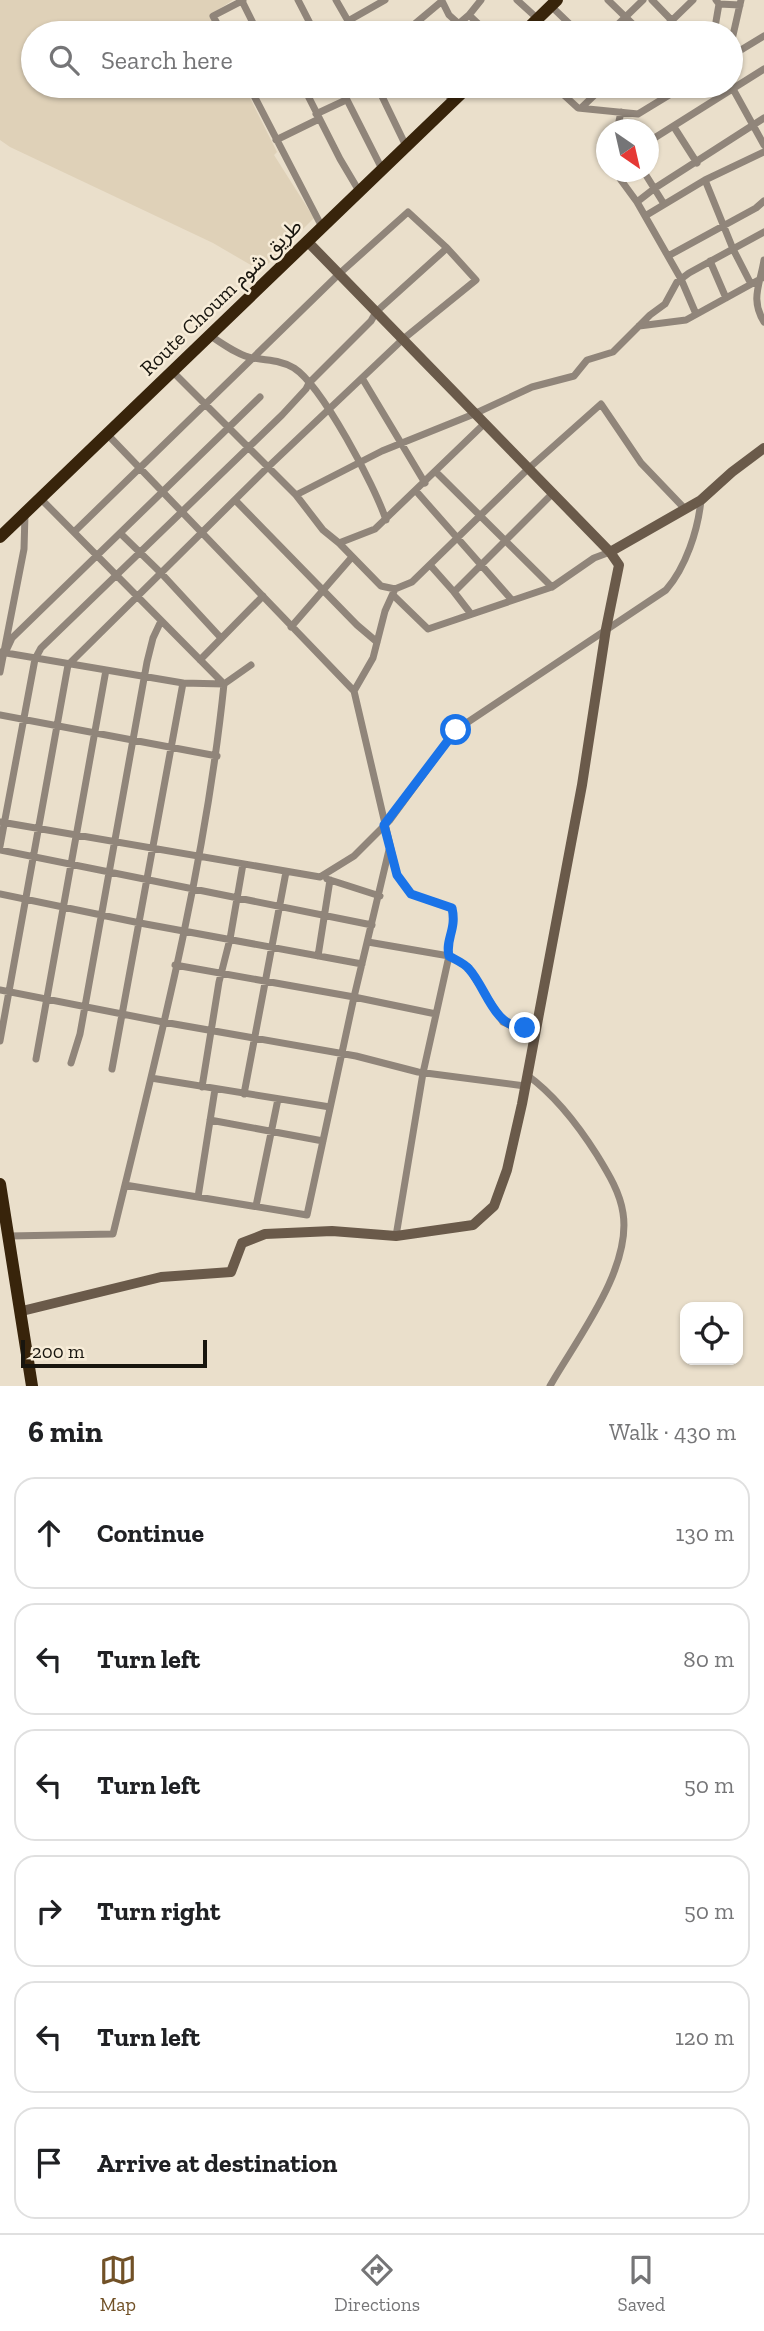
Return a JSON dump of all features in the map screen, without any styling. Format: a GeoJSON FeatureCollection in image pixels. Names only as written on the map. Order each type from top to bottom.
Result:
{"type":"FeatureCollection","features":[{"type":"Feature","properties":{"kind":"highway"},"geometry":{"type":"LineString","coordinates":[[538,19],[554,3]]}},
{"type":"Feature","properties":{"kind":"highway","name":"Route Choum طريق شوم"},"geometry":{"type":"LineString","coordinates":[[0,537],[457,98]]}},
{"type":"Feature","properties":{"kind":"highway"},"geometry":{"type":"LineString","coordinates":[[0,1184],[32,1386]]}},
{"type":"Feature","properties":{"kind":"street"},"geometry":{"type":"LineString","coordinates":[[298,0],[309,21]]}},
{"type":"Feature","properties":{"kind":"street"},"geometry":{"type":"LineString","coordinates":[[336,0],[348,21],[385,0]]}},
{"type":"Feature","properties":{"kind":"street"},"geometry":{"type":"LineString","coordinates":[[417,21],[441,0],[456,21]]}},
{"type":"Feature","properties":{"kind":"street"},"geometry":{"type":"LineString","coordinates":[[461,21],[481,0]]}},
{"type":"Feature","properties":{"kind":"street"},"geometry":{"type":"LineString","coordinates":[[517,0],[538,19]]}},
{"type":"Feature","properties":{"kind":"street"},"geometry":{"type":"LineString","coordinates":[[608,0],[630,21]]}},
{"type":"Feature","properties":{"kind":"street"},"geometry":{"type":"LineString","coordinates":[[622,21],[643,0]]}},
{"type":"Feature","properties":{"kind":"street"},"geometry":{"type":"LineString","coordinates":[[652,0],[672,20],[693,0]]}},
{"type":"Feature","properties":{"kind":"street"},"geometry":{"type":"LineString","coordinates":[[216,21],[213,16],[243,1],[252,21]]}},
{"type":"Feature","properties":{"kind":"street"},"geometry":{"type":"LineString","coordinates":[[715,21],[717,2],[741,2],[736,21]]}},
{"type":"Feature","properties":{"kind":"street"},"geometry":{"type":"LineString","coordinates":[[554,3],[569,21]]}},
{"type":"Feature","properties":{"kind":"street"},"geometry":{"type":"LineString","coordinates":[[469,15],[475,21]]}},
{"type":"Feature","properties":{"kind":"street"},"geometry":{"type":"LineString","coordinates":[[743,49],[764,36]]}},
{"type":"Feature","properties":{"kind":"street"},"geometry":{"type":"LineString","coordinates":[[743,83],[763,71]]}},
{"type":"Feature","properties":{"kind":"street"},"geometry":{"type":"LineString","coordinates":[[256,98],[322,227]]}},
{"type":"Feature","properties":{"kind":"street"},"geometry":{"type":"LineString","coordinates":[[309,98],[359,191]]}},
{"type":"Feature","properties":{"kind":"street"},"geometry":{"type":"LineString","coordinates":[[383,98],[406,146]]}},
{"type":"Feature","properties":{"kind":"street"},"geometry":{"type":"LineString","coordinates":[[450,98],[453,102]]}},
{"type":"Feature","properties":{"kind":"street"},"geometry":{"type":"LineString","coordinates":[[569,98],[581,108],[638,114],[664,98]]}},
{"type":"Feature","properties":{"kind":"street"},"geometry":{"type":"LineString","coordinates":[[581,108],[591,98]]}},
{"type":"Feature","properties":{"kind":"street"},"geometry":{"type":"LineString","coordinates":[[659,136],[719,98]]}},
{"type":"Feature","properties":{"kind":"street"},"geometry":{"type":"LineString","coordinates":[[738,98],[764,145]]}},
{"type":"Feature","properties":{"kind":"street"},"geometry":{"type":"LineString","coordinates":[[276,140],[346,100],[382,169]]}},
{"type":"Feature","properties":{"kind":"street"},"geometry":{"type":"LineString","coordinates":[[619,119],[621,111]]}},
{"type":"Feature","properties":{"kind":"street"},"geometry":{"type":"LineString","coordinates":[[638,202],[654,188],[764,118]]}},
{"type":"Feature","properties":{"kind":"street"},"geometry":{"type":"LineString","coordinates":[[674,127],[697,163]]}},
{"type":"Feature","properties":{"kind":"street"},"geometry":{"type":"LineString","coordinates":[[645,216],[705,180],[764,152]]}},
{"type":"Feature","properties":{"kind":"street"},"geometry":{"type":"LineString","coordinates":[[705,180],[733,249],[751,284]]}},
{"type":"Feature","properties":{"kind":"street"},"geometry":{"type":"LineString","coordinates":[[623,182],[638,202],[681,279],[695,314]]}},
{"type":"Feature","properties":{"kind":"street"},"geometry":{"type":"LineString","coordinates":[[650,182],[664,204]]}},
{"type":"Feature","properties":{"kind":"street"},"geometry":{"type":"LineString","coordinates":[[668,256],[764,201]]}},
{"type":"Feature","properties":{"kind":"street"},"geometry":{"type":"LineString","coordinates":[[0,1041],[4,991],[25,899],[68,665],[329,409],[402,340],[475,280],[447,248],[408,212],[339,274],[74,532]]}},
{"type":"Feature","properties":{"kind":"street"},"geometry":{"type":"LineString","coordinates":[[296,495],[359,463],[532,387],[574,376],[587,360],[613,352],[666,304],[677,282],[764,232]]}},
{"type":"Feature","properties":{"kind":"street"},"geometry":{"type":"LineString","coordinates":[[22,1311],[161,1277],[232,1272],[242,1243],[265,1234],[332,1231],[396,1236],[472,1225],[494,1206],[507,1170],[582,786],[606,629],[619,565],[610,552],[307,241]]}},
{"type":"Feature","properties":{"kind":"street"},"geometry":{"type":"LineString","coordinates":[[372,925],[33,857],[0,848],[2,823],[25,720],[35,659],[41,648],[306,389],[371,321],[376,312],[447,248]]}},
{"type":"Feature","properties":{"kind":"street"},"geometry":{"type":"LineString","coordinates":[[710,261],[726,298]]}},
{"type":"Feature","properties":{"kind":"street"},"geometry":{"type":"LineString","coordinates":[[764,261],[762,278],[755,295],[758,313],[764,322]]}},
{"type":"Feature","properties":{"kind":"street"},"geometry":{"type":"LineString","coordinates":[[639,326],[685,320],[762,278]]}},
{"type":"Feature","properties":{"kind":"street"},"geometry":{"type":"LineString","coordinates":[[208,335],[252,358],[266,358],[288,365],[309,383],[329,409],[386,520]]}},
{"type":"Feature","properties":{"kind":"street"},"geometry":{"type":"LineString","coordinates":[[172,371],[296,495],[323,530],[340,542],[381,586],[394,592],[428,629],[552,587],[594,558],[610,552],[701,500],[764,448]]}},
{"type":"Feature","properties":{"kind":"street"},"geometry":{"type":"LineString","coordinates":[[362,378],[425,483]]}},
{"type":"Feature","properties":{"kind":"street"},"geometry":{"type":"LineString","coordinates":[[2,653],[12,638],[260,397]]}},
{"type":"Feature","properties":{"kind":"street"},"geometry":{"type":"LineString","coordinates":[[354,691],[373,658],[394,592],[412,582],[480,514],[601,404],[641,463],[685,509]]}},
{"type":"Feature","properties":{"kind":"street"},"geometry":{"type":"LineString","coordinates":[[340,542],[375,530],[484,424]]}},
{"type":"Feature","properties":{"kind":"street"},"geometry":{"type":"LineString","coordinates":[[107,434],[354,691],[397,875],[411,894],[452,908],[455,922],[447,948],[449,956],[423,1073],[396,1236]]}},
{"type":"Feature","properties":{"kind":"street"},"geometry":{"type":"LineString","coordinates":[[436,472],[552,587]]}},
{"type":"Feature","properties":{"kind":"street"},"geometry":{"type":"LineString","coordinates":[[416,491],[511,600]]}},
{"type":"Feature","properties":{"kind":"street"},"geometry":{"type":"LineString","coordinates":[[454,593],[552,494]]}},
{"type":"Feature","properties":{"kind":"street"},"geometry":{"type":"LineString","coordinates":[[40,498],[224,684]]}},
{"type":"Feature","properties":{"kind":"street"},"geometry":{"type":"LineString","coordinates":[[235,500],[322,590],[377,642]]}},
{"type":"Feature","properties":{"kind":"street"},"geometry":{"type":"LineString","coordinates":[[320,877],[354,856],[384,825],[456,730],[666,590],[674,581],[699,520],[701,500]]}},
{"type":"Feature","properties":{"kind":"street"},"geometry":{"type":"LineString","coordinates":[[0,673],[24,549],[24,514]]}},
{"type":"Feature","properties":{"kind":"street"},"geometry":{"type":"LineString","coordinates":[[121,534],[221,638]]}},
{"type":"Feature","properties":{"kind":"street"},"geometry":{"type":"LineString","coordinates":[[291,627],[352,556]]}},
{"type":"Feature","properties":{"kind":"street"},"geometry":{"type":"LineString","coordinates":[[430,565],[471,614]]}},
{"type":"Feature","properties":{"kind":"street"},"geometry":{"type":"LineString","coordinates":[[200,660],[263,596]]}},
{"type":"Feature","properties":{"kind":"street"},"geometry":{"type":"LineString","coordinates":[[71,1063],[80,1034],[145,676],[153,638],[161,621]]}},
{"type":"Feature","properties":{"kind":"street"},"geometry":{"type":"LineString","coordinates":[[2,653],[183,683],[224,684],[251,665]]}},
{"type":"Feature","properties":{"kind":"street"},"geometry":{"type":"LineString","coordinates":[[36,1059],[106,670]]}},
{"type":"Feature","properties":{"kind":"street"},"geometry":{"type":"LineString","coordinates":[[112,1069],[183,683]]}},
{"type":"Feature","properties":{"kind":"street"},"geometry":{"type":"LineString","coordinates":[[9,1236],[113,1234],[199,857],[217,756],[224,684]]}},
{"type":"Feature","properties":{"kind":"street"},"geometry":{"type":"LineString","coordinates":[[0,715],[217,756]]}},
{"type":"Feature","properties":{"kind":"street"},"geometry":{"type":"LineString","coordinates":[[2,823],[320,877],[380,896]]}},
{"type":"Feature","properties":{"kind":"street"},"geometry":{"type":"LineString","coordinates":[[125,1185],[307,1215],[341,1053],[390,847]]}},
{"type":"Feature","properties":{"kind":"street"},"geometry":{"type":"LineString","coordinates":[[202,1087],[243,864]]}},
{"type":"Feature","properties":{"kind":"street"},"geometry":{"type":"LineString","coordinates":[[244,1094],[286,872]]}},
{"type":"Feature","properties":{"kind":"street"},"geometry":{"type":"LineString","coordinates":[[318,956],[330,880]]}},
{"type":"Feature","properties":{"kind":"street"},"geometry":{"type":"LineString","coordinates":[[0,894],[362,964]]}},
{"type":"Feature","properties":{"kind":"street"},"geometry":{"type":"LineString","coordinates":[[368,942],[449,956],[468,967],[503,1021],[514,1027],[536,1027]]}},
{"type":"Feature","properties":{"kind":"street"},"geometry":{"type":"LineString","coordinates":[[176,965],[436,1014]]}},
{"type":"Feature","properties":{"kind":"street"},"geometry":{"type":"LineString","coordinates":[[4,991],[163,1023],[341,1053],[423,1073],[526,1080],[542,1086],[593,1149],[619,1196],[624,1223],[621,1250],[604,1294],[591,1321],[550,1386]]}},
{"type":"Feature","properties":{"kind":"street"},"geometry":{"type":"LineString","coordinates":[[150,1078],[330,1107]]}},
{"type":"Feature","properties":{"kind":"street"},"geometry":{"type":"LineString","coordinates":[[198,1198],[215,1089]]}},
{"type":"Feature","properties":{"kind":"street"},"geometry":{"type":"LineString","coordinates":[[256,1206],[278,1099]]}},
{"type":"Feature","properties":{"kind":"street"},"geometry":{"type":"LineString","coordinates":[[210,1120],[323,1141]]}},
{"type":"Feature","properties":{"kind":"shaded area"},"geometry":{"type":"Polygon","coordinates":[[[0,0],[233,0],[210,15],[213,21],[21,21],[21,98],[250,98],[277,152],[274,155],[314,218],[261,271],[213,243],[0,140],[0,0]]]}},
{"type":"Feature","properties":{"kind":"route"},"geometry":{"type":"LineString","coordinates":[[456,730],[384,825],[397,875],[411,894],[452,908],[455,922],[447,948],[449,956],[468,967],[503,1021],[514,1027],[525,1028]]}}]}
